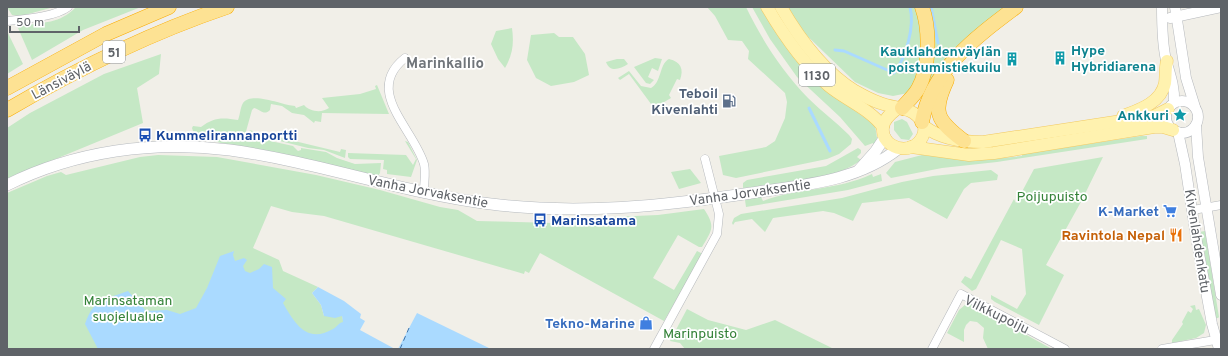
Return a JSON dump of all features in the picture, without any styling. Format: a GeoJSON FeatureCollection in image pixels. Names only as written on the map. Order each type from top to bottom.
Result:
{"type":"FeatureCollection","features":[{"type":"Feature","properties":{"kind":"highway","name":"Länsiväylä"},"geometry":{"type":"LineString","coordinates":[[7,88],[106,34],[169,7]]}},
{"type":"Feature","properties":{"kind":"highway","name":"Länsiväylä"},"geometry":{"type":"LineString","coordinates":[[7,110],[48,86],[119,50],[198,17],[227,7]]}},
{"type":"Feature","properties":{"kind":"highway"},"geometry":{"type":"LineString","coordinates":[[900,108],[918,89],[924,70],[928,34],[922,7]]}},
{"type":"Feature","properties":{"kind":"highway"},"geometry":{"type":"LineString","coordinates":[[923,124],[930,95],[943,73],[966,48],[1016,7]]}},
{"type":"Feature","properties":{"kind":"highway"},"geometry":{"type":"LineString","coordinates":[[952,62],[941,94],[938,113],[943,124],[964,141]]}},
{"type":"Feature","properties":{"kind":"main road","name":"1130"},"geometry":{"type":"LineString","coordinates":[[766,7],[795,50],[811,69],[847,100],[869,113],[884,132],[892,146],[898,149]]}},
{"type":"Feature","properties":{"kind":"main road","name":"1130"},"geometry":{"type":"LineString","coordinates":[[781,7],[807,45],[833,75],[855,91],[880,103],[910,110],[923,124]]}},
{"type":"Feature","properties":{"kind":"main road"},"geometry":{"type":"LineString","coordinates":[[1100,124],[1137,111],[1155,100],[1160,95],[1165,84],[1166,61]]}},
{"type":"Feature","properties":{"kind":"main road"},"geometry":{"type":"LineString","coordinates":[[911,147],[920,140],[923,124],[939,135],[964,141],[991,141],[1154,116],[1171,106]]}},
{"type":"Feature","properties":{"kind":"main road"},"geometry":{"type":"LineString","coordinates":[[855,173],[875,152],[884,132],[886,120],[900,108]]}},
{"type":"Feature","properties":{"kind":"main road"},"geometry":{"type":"LineString","coordinates":[[898,149],[911,147],[970,155],[1004,152],[1154,127],[1163,127],[1175,131]]}},
{"type":"Feature","properties":{"kind":"main road","name":"Vanha Jorvaksentie"},"geometry":{"type":"LineString","coordinates":[[7,185],[65,162],[126,150],[181,146],[252,153],[489,204],[576,210],[633,208],[715,198],[824,181],[855,173],[874,166],[898,149]]}},
{"type":"Feature","properties":{"kind":"street"},"geometry":{"type":"LineString","coordinates":[[7,20],[51,14],[63,11],[68,7]]}},
{"type":"Feature","properties":{"kind":"street"},"geometry":{"type":"LineString","coordinates":[[1162,7],[1166,61],[1170,69],[1171,106],[1166,119],[1175,131],[1187,132],[1196,125],[1198,113],[1195,108],[1186,78],[1176,12]]}},
{"type":"Feature","properties":{"kind":"street"},"geometry":{"type":"LineString","coordinates":[[1162,19],[1176,12],[1221,7]]}},
{"type":"Feature","properties":{"kind":"street"},"geometry":{"type":"LineString","coordinates":[[405,58],[394,69],[388,86],[391,102],[420,153],[424,165],[424,191]]}},
{"type":"Feature","properties":{"kind":"street"},"geometry":{"type":"LineString","coordinates":[[1171,106],[1186,101],[1195,108]]}},
{"type":"Feature","properties":{"kind":"street","name":"Kivenlahdenkatu"},"geometry":{"type":"LineString","coordinates":[[1196,125],[1197,152],[1221,295]]}},
{"type":"Feature","properties":{"kind":"street","name":"Kivenlahdenkatu"},"geometry":{"type":"LineString","coordinates":[[1175,131],[1193,210],[1196,237],[1219,343]]}},
{"type":"Feature","properties":{"kind":"street"},"geometry":{"type":"LineString","coordinates":[[654,349],[717,234],[719,214],[705,159]]}},
{"type":"Feature","properties":{"kind":"street"},"geometry":{"type":"LineString","coordinates":[[1193,210],[1221,205]]}},
{"type":"Feature","properties":{"kind":"street","name":"Vilkkupoiju"},"geometry":{"type":"LineString","coordinates":[[932,349],[961,294],[1065,349]]}},
{"type":"Feature","properties":{"kind":"street"},"geometry":{"type":"LineString","coordinates":[[1162,349],[1219,343]]}},
{"type":"Feature","properties":{"kind":"green space"},"geometry":{"type":"Polygon","coordinates":[[[7,7],[54,7],[21,16],[12,15],[7,7]]]}},
{"type":"Feature","properties":{"kind":"green space"},"geometry":{"type":"Polygon","coordinates":[[[76,7],[141,7],[83,30],[32,60],[18,28],[21,26],[44,23],[64,17],[76,7]]]}},
{"type":"Feature","properties":{"kind":"green space"},"geometry":{"type":"Polygon","coordinates":[[[707,7],[746,7],[781,66],[808,98],[849,135],[852,139],[851,144],[839,154],[827,159],[736,178],[723,175],[719,156],[766,147],[775,141],[785,118],[787,102],[785,93],[748,59],[749,51],[742,41],[728,40],[715,16],[707,7]]]}},
{"type":"Feature","properties":{"kind":"green space"},"geometry":{"type":"Polygon","coordinates":[[[752,7],[761,7],[833,95],[875,125],[877,138],[874,145],[873,143],[865,146],[840,117],[797,77],[770,39],[752,7]]]}},
{"type":"Feature","properties":{"kind":"green space"},"geometry":{"type":"Polygon","coordinates":[[[786,7],[916,7],[920,21],[922,49],[916,81],[908,93],[893,96],[878,93],[855,82],[797,26],[786,7]]]}},
{"type":"Feature","properties":{"kind":"green space"},"geometry":{"type":"Polygon","coordinates":[[[927,7],[1009,7],[927,90],[924,89],[927,7]]]}},
{"type":"Feature","properties":{"kind":"green space"},"geometry":{"type":"Polygon","coordinates":[[[512,28],[512,48],[510,58],[505,68],[498,59],[491,44],[496,31],[512,28]]]}},
{"type":"Feature","properties":{"kind":"green space"},"geometry":{"type":"Polygon","coordinates":[[[7,31],[23,64],[7,74],[7,31]]]}},
{"type":"Feature","properties":{"kind":"green space"},"geometry":{"type":"Polygon","coordinates":[[[554,33],[559,37],[573,37],[585,54],[589,75],[574,82],[551,86],[536,78],[527,60],[531,35],[554,33]]]}},
{"type":"Feature","properties":{"kind":"green space"},"geometry":{"type":"Polygon","coordinates":[[[161,54],[159,74],[137,88],[143,123],[7,179],[7,128],[30,113],[104,74],[161,54]]]}},
{"type":"Feature","properties":{"kind":"green space"},"geometry":{"type":"Polygon","coordinates":[[[655,58],[662,59],[658,71],[652,68],[648,77],[654,80],[650,84],[646,83],[634,67],[655,58]]]}},
{"type":"Feature","properties":{"kind":"green space"},"geometry":{"type":"Polygon","coordinates":[[[624,59],[628,64],[613,69],[610,68],[606,62],[624,59]]]}},
{"type":"Feature","properties":{"kind":"green space"},"geometry":{"type":"Polygon","coordinates":[[[669,59],[679,64],[682,72],[680,80],[677,79],[669,95],[671,98],[654,108],[629,74],[620,80],[618,78],[629,71],[641,86],[651,88],[657,82],[666,61],[669,59]]]}},
{"type":"Feature","properties":{"kind":"green space"},"geometry":{"type":"Polygon","coordinates":[[[377,85],[389,114],[322,113],[321,122],[315,121],[314,123],[304,115],[292,113],[282,106],[271,104],[268,112],[262,112],[254,108],[252,110],[245,135],[247,137],[266,138],[275,142],[293,146],[298,151],[301,150],[301,148],[326,152],[337,158],[355,164],[381,163],[380,173],[378,176],[264,150],[221,143],[202,138],[193,131],[192,128],[193,126],[201,127],[213,120],[218,119],[238,120],[243,103],[253,98],[295,106],[296,108],[304,105],[309,109],[320,111],[329,108],[322,98],[360,94],[376,89],[375,86],[377,85]]]}},
{"type":"Feature","properties":{"kind":"green space"},"geometry":{"type":"Polygon","coordinates":[[[902,119],[907,122],[913,134],[909,140],[901,139],[894,130],[894,122],[902,119]]]}},
{"type":"Feature","properties":{"kind":"green space"},"geometry":{"type":"Polygon","coordinates":[[[249,130],[340,152],[341,149],[346,150],[345,158],[324,150],[308,148],[256,135],[249,130]]]}},
{"type":"Feature","properties":{"kind":"green space"},"geometry":{"type":"Polygon","coordinates":[[[1147,136],[1147,139],[997,162],[942,168],[891,178],[886,173],[895,162],[922,155],[993,159],[1022,156],[1022,154],[1147,136]]]}},
{"type":"Feature","properties":{"kind":"green space"},"geometry":{"type":"Polygon","coordinates":[[[405,141],[408,142],[417,160],[411,177],[387,174],[387,170],[383,169],[384,160],[350,159],[348,157],[348,153],[406,155],[413,165],[416,159],[405,141]]]}},
{"type":"Feature","properties":{"kind":"green space"},"geometry":{"type":"Polygon","coordinates":[[[858,148],[861,150],[861,153],[857,157],[861,160],[836,173],[788,183],[743,188],[743,183],[747,180],[826,166],[858,148]]]}},
{"type":"Feature","properties":{"kind":"green space","name":"Marinsataman suojelualue"},"geometry":{"type":"Polygon","coordinates":[[[158,155],[217,157],[316,175],[380,190],[440,207],[458,210],[477,221],[553,223],[564,217],[588,218],[658,215],[704,209],[710,220],[711,228],[702,247],[699,247],[678,235],[653,278],[674,290],[697,251],[703,254],[664,321],[540,253],[529,273],[525,271],[524,274],[324,216],[292,212],[271,206],[253,248],[279,260],[283,271],[318,287],[312,293],[321,305],[324,316],[342,316],[345,328],[296,349],[247,279],[232,261],[233,251],[184,349],[7,349],[7,193],[47,176],[61,172],[66,175],[140,157],[158,155]]]}},
{"type":"Feature","properties":{"kind":"green space","name":"Poijupuisto"},"geometry":{"type":"Polygon","coordinates":[[[1103,157],[1082,200],[1046,265],[1064,275],[1039,325],[991,299],[991,295],[1017,309],[1026,294],[1022,249],[1001,240],[976,289],[972,291],[961,282],[965,276],[971,279],[1014,199],[1016,203],[1034,169],[1103,157]]]}},
{"type":"Feature","properties":{"kind":"green space"},"geometry":{"type":"Polygon","coordinates":[[[690,169],[701,183],[679,189],[671,172],[690,169]]]}},
{"type":"Feature","properties":{"kind":"green space"},"geometry":{"type":"Polygon","coordinates":[[[991,170],[998,175],[997,180],[971,183],[964,189],[947,219],[909,198],[862,203],[853,221],[834,213],[823,211],[773,218],[765,232],[752,219],[735,222],[733,225],[732,223],[734,218],[741,214],[842,198],[902,182],[933,176],[991,170]]]}},
{"type":"Feature","properties":{"kind":"green space"},"geometry":{"type":"Polygon","coordinates":[[[872,174],[873,177],[881,174],[882,181],[848,190],[746,207],[745,200],[761,197],[763,201],[791,193],[845,183],[872,174]]]}},
{"type":"Feature","properties":{"kind":"green space"},"geometry":{"type":"Polygon","coordinates":[[[1205,231],[1218,318],[1215,318],[1204,249],[1199,232],[1205,231]]]}},
{"type":"Feature","properties":{"kind":"green space"},"geometry":{"type":"Polygon","coordinates":[[[966,304],[970,304],[1052,349],[988,349],[983,338],[984,328],[977,322],[970,321],[966,325],[964,330],[964,342],[947,333],[959,310],[966,304]]]}},
{"type":"Feature","properties":{"kind":"green space"},"geometry":{"type":"Polygon","coordinates":[[[1195,305],[1196,310],[1199,309],[1206,325],[1204,333],[1196,338],[1172,343],[1172,340],[1183,324],[1182,322],[1188,311],[1191,313],[1193,309],[1190,306],[1195,305]]]}},
{"type":"Feature","properties":{"kind":"green space","name":"Marinpuisto"},"geometry":{"type":"Polygon","coordinates":[[[687,309],[708,320],[746,330],[775,320],[834,349],[685,349],[680,343],[670,341],[687,309]]]}},
{"type":"Feature","properties":{"kind":"water"},"geometry":{"type":"Polygon","coordinates":[[[234,251],[233,255],[235,261],[244,258],[247,260],[243,266],[245,271],[250,273],[259,269],[264,264],[272,267],[273,288],[286,299],[283,303],[292,318],[303,330],[316,334],[324,333],[343,322],[342,316],[335,318],[324,316],[321,305],[312,293],[318,287],[344,301],[361,314],[360,318],[365,321],[360,330],[395,349],[98,349],[85,324],[92,309],[101,301],[128,291],[146,311],[167,310],[180,314],[196,308],[207,288],[220,256],[234,251]]]}},
{"type":"Feature","properties":{"kind":"water"},"geometry":{"type":"Polygon","coordinates":[[[417,313],[491,349],[398,349],[417,313]]]}},
{"type":"Feature","properties":{"kind":"waterway"},"geometry":{"type":"LineString","coordinates":[[835,50],[844,51],[894,73],[906,51],[911,23],[910,7]]}},
{"type":"Feature","properties":{"kind":"waterway"},"geometry":{"type":"LineString","coordinates":[[931,7],[938,43]]}},
{"type":"Feature","properties":{"kind":"waterway"},"geometry":{"type":"LineString","coordinates":[[809,108],[830,151]]}},
{"type":"Feature","properties":{"kind":"ferry route"},"geometry":{"type":"LineString","coordinates":[[400,349],[409,328]]}},
{"type":"Feature","properties":{"kind":"place","name":"Hype Hybridiarena"},"geometry":{"type":"Point","coordinates":[1060,58]}},
{"type":"Feature","properties":{"kind":"place","name":"Kauklahdenväylän poistumistiekuilu"},"geometry":{"type":"Point","coordinates":[1012,59]}},
{"type":"Feature","properties":{"kind":"place","name":"Teboil Kivenlahti"},"geometry":{"type":"Point","coordinates":[729,101]}},
{"type":"Feature","properties":{"kind":"place","name":"Ankkuri"},"geometry":{"type":"Point","coordinates":[1180,115]}},
{"type":"Feature","properties":{"kind":"place","name":"Kummelirannanportti"},"geometry":{"type":"Point","coordinates":[145,135]}},
{"type":"Feature","properties":{"kind":"place","name":"K-Market"},"geometry":{"type":"Point","coordinates":[1170,211]}},
{"type":"Feature","properties":{"kind":"place","name":"Marinsatama"},"geometry":{"type":"Point","coordinates":[540,220]}},
{"type":"Feature","properties":{"kind":"place","name":"Ravintola Nepal"},"geometry":{"type":"Point","coordinates":[1176,235]}},
{"type":"Feature","properties":{"kind":"place","name":"Tekno-Marine"},"geometry":{"type":"Point","coordinates":[646,323]}},
{"type":"Feature","properties":{"kind":"district","name":"Marinkallio"},"geometry":{"type":"Point","coordinates":[445,63]}}]}
